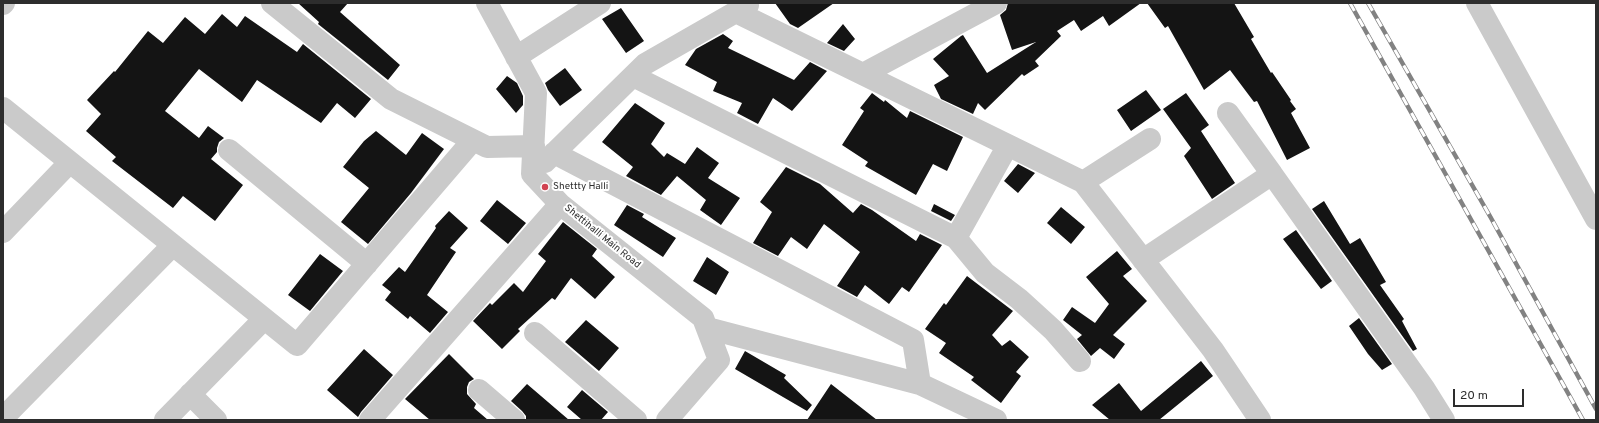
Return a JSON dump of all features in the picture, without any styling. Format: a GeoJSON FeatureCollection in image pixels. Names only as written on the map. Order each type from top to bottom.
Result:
{"type":"FeatureCollection","features":[{"type":"Feature","properties":{"kind":"street"},"geometry":{"type":"LineString","coordinates":[[272,3],[391,99],[487,147],[534,146]]}},
{"type":"Feature","properties":{"kind":"street"},"geometry":{"type":"LineString","coordinates":[[487,3],[536,93],[532,174]]}},
{"type":"Feature","properties":{"kind":"street"},"geometry":{"type":"LineString","coordinates":[[516,57],[600,3]]}},
{"type":"Feature","properties":{"kind":"street"},"geometry":{"type":"LineString","coordinates":[[863,74],[996,3]]}},
{"type":"Feature","properties":{"kind":"street"},"geometry":{"type":"LineString","coordinates":[[1477,3],[1596,219]]}},
{"type":"Feature","properties":{"kind":"street"},"geometry":{"type":"LineString","coordinates":[[532,174],[645,64],[744,7],[863,74],[1083,182],[1213,350],[1260,420]]}},
{"type":"Feature","properties":{"kind":"street"},"geometry":{"type":"LineString","coordinates":[[633,76],[956,238],[985,273],[1019,299],[1053,330],[1080,361]]}},
{"type":"Feature","properties":{"kind":"street"},"geometry":{"type":"LineString","coordinates":[[3,108],[297,345],[473,140]]}},
{"type":"Feature","properties":{"kind":"street"},"geometry":{"type":"LineString","coordinates":[[1228,113],[1424,388],[1444,420]]}},
{"type":"Feature","properties":{"kind":"street"},"geometry":{"type":"LineString","coordinates":[[1083,182],[1150,139]]}},
{"type":"Feature","properties":{"kind":"street"},"geometry":{"type":"LineString","coordinates":[[956,238],[1008,145]]}},
{"type":"Feature","properties":{"kind":"street"},"geometry":{"type":"LineString","coordinates":[[229,150],[367,264]]}},
{"type":"Feature","properties":{"kind":"street"},"geometry":{"type":"LineString","coordinates":[[554,153],[914,340],[920,384]]}},
{"type":"Feature","properties":{"kind":"street"},"geometry":{"type":"LineString","coordinates":[[3,232],[70,162]]}},
{"type":"Feature","properties":{"kind":"street","name":"Shettihalli Main Road"},"geometry":{"type":"LineString","coordinates":[[532,174],[560,204],[703,318],[719,360],[667,420]]}},
{"type":"Feature","properties":{"kind":"street"},"geometry":{"type":"LineString","coordinates":[[1143,260],[1272,174]]}},
{"type":"Feature","properties":{"kind":"street"},"geometry":{"type":"LineString","coordinates":[[370,420],[560,204]]}},
{"type":"Feature","properties":{"kind":"street"},"geometry":{"type":"LineString","coordinates":[[3,418],[172,245]]}},
{"type":"Feature","properties":{"kind":"street"},"geometry":{"type":"LineString","coordinates":[[165,420],[264,318]]}},
{"type":"Feature","properties":{"kind":"street"},"geometry":{"type":"LineString","coordinates":[[707,328],[920,384],[996,420]]}},
{"type":"Feature","properties":{"kind":"street"},"geometry":{"type":"LineString","coordinates":[[535,333],[636,420]]}},
{"type":"Feature","properties":{"kind":"street"},"geometry":{"type":"LineString","coordinates":[[479,390],[514,420]]}},
{"type":"Feature","properties":{"kind":"street"},"geometry":{"type":"LineString","coordinates":[[190,394],[216,420]]}},
{"type":"Feature","properties":{"kind":"building"},"geometry":{"type":"Polygon","coordinates":[[[298,3],[348,3],[340,12],[400,65],[388,80],[318,24],[319,22],[298,3]]]}},
{"type":"Feature","properties":{"kind":"building"},"geometry":{"type":"Polygon","coordinates":[[[775,3],[834,3],[798,28],[790,24],[775,3]]]}},
{"type":"Feature","properties":{"kind":"building"},"geometry":{"type":"Polygon","coordinates":[[[1008,3],[1141,3],[1109,26],[1103,16],[1081,31],[1074,20],[1057,31],[1061,36],[1035,61],[1039,66],[1024,76],[1022,74],[985,110],[978,103],[973,114],[941,99],[934,85],[949,76],[933,59],[961,36],[963,35],[987,73],[1036,42],[1012,50],[1000,15],[1006,10],[1008,3]]]}},
{"type":"Feature","properties":{"kind":"building"},"geometry":{"type":"Polygon","coordinates":[[[1147,3],[1234,3],[1254,37],[1251,39],[1271,73],[1272,72],[1296,109],[1291,113],[1310,148],[1287,160],[1257,101],[1254,102],[1230,70],[1204,90],[1168,26],[1165,28],[1147,3]]]}},
{"type":"Feature","properties":{"kind":"building"},"geometry":{"type":"Polygon","coordinates":[[[621,8],[644,41],[626,53],[602,19],[621,8]]]}},
{"type":"Feature","properties":{"kind":"building"},"geometry":{"type":"Polygon","coordinates":[[[222,14],[237,27],[245,16],[297,52],[303,44],[371,99],[355,118],[337,103],[321,123],[257,80],[242,102],[199,69],[165,111],[199,138],[208,126],[224,138],[219,142],[217,152],[211,159],[243,185],[215,221],[183,196],[173,208],[112,161],[116,157],[86,131],[101,114],[87,100],[114,71],[115,72],[148,31],[163,43],[185,17],[205,34],[222,14]]]}},
{"type":"Feature","properties":{"kind":"building"},"geometry":{"type":"Polygon","coordinates":[[[843,24],[855,39],[844,51],[827,43],[843,24]]]}},
{"type":"Feature","properties":{"kind":"building"},"geometry":{"type":"Polygon","coordinates":[[[723,34],[733,41],[728,48],[794,80],[810,62],[827,71],[792,111],[773,98],[758,124],[737,113],[742,103],[713,91],[717,82],[685,65],[696,49],[723,34]]]}},
{"type":"Feature","properties":{"kind":"building"},"geometry":{"type":"Polygon","coordinates":[[[565,68],[582,90],[560,106],[548,90],[545,83],[565,68]]]}},
{"type":"Feature","properties":{"kind":"building"},"geometry":{"type":"Polygon","coordinates":[[[507,76],[517,83],[523,96],[523,105],[516,113],[496,89],[507,76]]]}},
{"type":"Feature","properties":{"kind":"building"},"geometry":{"type":"Polygon","coordinates":[[[1146,90],[1161,110],[1131,131],[1117,110],[1146,90]]]}},
{"type":"Feature","properties":{"kind":"building"},"geometry":{"type":"Polygon","coordinates":[[[872,93],[884,102],[885,100],[907,118],[910,111],[963,137],[947,171],[933,164],[916,195],[865,166],[868,162],[842,145],[864,111],[860,108],[872,93]]]}},
{"type":"Feature","properties":{"kind":"building"},"geometry":{"type":"Polygon","coordinates":[[[1186,93],[1209,125],[1201,131],[1235,183],[1212,199],[1184,156],[1191,148],[1163,109],[1186,93]]]}},
{"type":"Feature","properties":{"kind":"building"},"geometry":{"type":"Polygon","coordinates":[[[635,103],[665,123],[651,144],[664,157],[667,153],[685,164],[697,147],[719,163],[708,178],[740,198],[721,225],[700,210],[706,200],[677,176],[661,195],[626,176],[633,167],[602,142],[635,103]]]}},
{"type":"Feature","properties":{"kind":"building"},"geometry":{"type":"Polygon","coordinates":[[[376,131],[406,155],[422,133],[444,149],[411,193],[368,244],[341,222],[369,188],[343,167],[364,141],[376,131]]]}},
{"type":"Feature","properties":{"kind":"building"},"geometry":{"type":"Polygon","coordinates":[[[1018,164],[1035,173],[1018,193],[1004,181],[1018,164]]]}},
{"type":"Feature","properties":{"kind":"building"},"geometry":{"type":"Polygon","coordinates":[[[786,167],[820,184],[853,213],[861,204],[916,241],[920,234],[942,245],[909,292],[902,287],[889,304],[865,285],[857,297],[837,286],[860,252],[824,224],[807,249],[791,237],[778,256],[753,243],[772,212],[760,202],[786,167]]]}},
{"type":"Feature","properties":{"kind":"building"},"geometry":{"type":"Polygon","coordinates":[[[497,200],[526,223],[508,244],[480,221],[497,200]]]}},
{"type":"Feature","properties":{"kind":"building"},"geometry":{"type":"Polygon","coordinates":[[[1324,201],[1350,244],[1360,238],[1386,282],[1380,285],[1404,319],[1402,321],[1417,349],[1413,351],[1312,209],[1324,201]]]}},
{"type":"Feature","properties":{"kind":"building"},"geometry":{"type":"Polygon","coordinates":[[[934,204],[955,215],[951,221],[931,211],[934,204]]]}},
{"type":"Feature","properties":{"kind":"building"},"geometry":{"type":"Polygon","coordinates":[[[627,205],[644,214],[642,217],[676,238],[663,257],[614,225],[627,205]]]}},
{"type":"Feature","properties":{"kind":"building"},"geometry":{"type":"Polygon","coordinates":[[[1061,207],[1085,227],[1071,244],[1047,223],[1061,207]]]}},
{"type":"Feature","properties":{"kind":"building"},"geometry":{"type":"Polygon","coordinates":[[[449,211],[468,228],[450,248],[456,252],[427,295],[448,312],[430,333],[410,316],[408,319],[385,300],[391,292],[382,285],[399,267],[405,272],[436,228],[435,226],[449,211]]]}},
{"type":"Feature","properties":{"kind":"building"},"geometry":{"type":"Polygon","coordinates":[[[563,222],[597,249],[592,256],[615,277],[595,299],[571,278],[555,300],[552,298],[518,329],[520,331],[502,349],[473,321],[490,303],[492,305],[514,283],[523,292],[546,261],[538,254],[563,222]]]}},
{"type":"Feature","properties":{"kind":"building"},"geometry":{"type":"Polygon","coordinates":[[[1296,230],[1332,281],[1321,289],[1283,239],[1296,230]]]}},
{"type":"Feature","properties":{"kind":"building"},"geometry":{"type":"Polygon","coordinates":[[[1117,251],[1132,269],[1123,276],[1147,301],[1113,335],[1125,344],[1114,359],[1100,348],[1091,356],[1077,339],[1082,335],[1063,320],[1072,307],[1095,323],[1109,304],[1086,277],[1117,251]]]}},
{"type":"Feature","properties":{"kind":"building"},"geometry":{"type":"Polygon","coordinates":[[[320,254],[343,271],[310,311],[288,295],[320,254]]]}},
{"type":"Feature","properties":{"kind":"building"},"geometry":{"type":"Polygon","coordinates":[[[707,257],[729,272],[716,295],[693,281],[707,257]]]}},
{"type":"Feature","properties":{"kind":"building"},"geometry":{"type":"Polygon","coordinates":[[[967,276],[1013,311],[992,335],[1002,346],[1010,340],[1029,357],[1016,372],[1021,376],[1001,403],[971,380],[974,377],[939,353],[946,343],[925,329],[944,303],[946,305],[967,276]]]}},
{"type":"Feature","properties":{"kind":"building"},"geometry":{"type":"Polygon","coordinates":[[[1359,318],[1392,364],[1382,370],[1368,354],[1349,326],[1359,318]]]}},
{"type":"Feature","properties":{"kind":"building"},"geometry":{"type":"Polygon","coordinates":[[[586,320],[619,348],[599,371],[565,342],[586,320]]]}},
{"type":"Feature","properties":{"kind":"building"},"geometry":{"type":"Polygon","coordinates":[[[364,349],[393,375],[358,417],[327,390],[364,349]]]}},
{"type":"Feature","properties":{"kind":"building"},"geometry":{"type":"Polygon","coordinates":[[[745,351],[786,375],[784,378],[812,405],[807,411],[735,369],[745,351]]]}},
{"type":"Feature","properties":{"kind":"building"},"geometry":{"type":"Polygon","coordinates":[[[449,354],[474,379],[469,382],[467,394],[476,404],[474,408],[488,420],[430,420],[405,399],[449,354]]]}},
{"type":"Feature","properties":{"kind":"building"},"geometry":{"type":"Polygon","coordinates":[[[1201,361],[1213,376],[1159,420],[1110,420],[1092,405],[1119,383],[1141,411],[1201,361]]]}},
{"type":"Feature","properties":{"kind":"building"},"geometry":{"type":"Polygon","coordinates":[[[527,384],[569,420],[526,420],[526,416],[511,401],[527,384]]]}},
{"type":"Feature","properties":{"kind":"building"},"geometry":{"type":"Polygon","coordinates":[[[831,384],[877,420],[807,420],[831,384]]]}},
{"type":"Feature","properties":{"kind":"building"},"geometry":{"type":"Polygon","coordinates":[[[582,390],[608,412],[601,420],[582,420],[567,407],[582,390]]]}},
{"type":"Feature","properties":{"kind":"railway"},"geometry":{"type":"LineString","coordinates":[[1350,3],[1583,420]]}},
{"type":"Feature","properties":{"kind":"railway"},"geometry":{"type":"LineString","coordinates":[[1368,3],[1491,218],[1596,409]]}},
{"type":"Feature","properties":{"kind":"place","name":"Shettty Halli"},"geometry":{"type":"Point","coordinates":[545,187]}}]}
